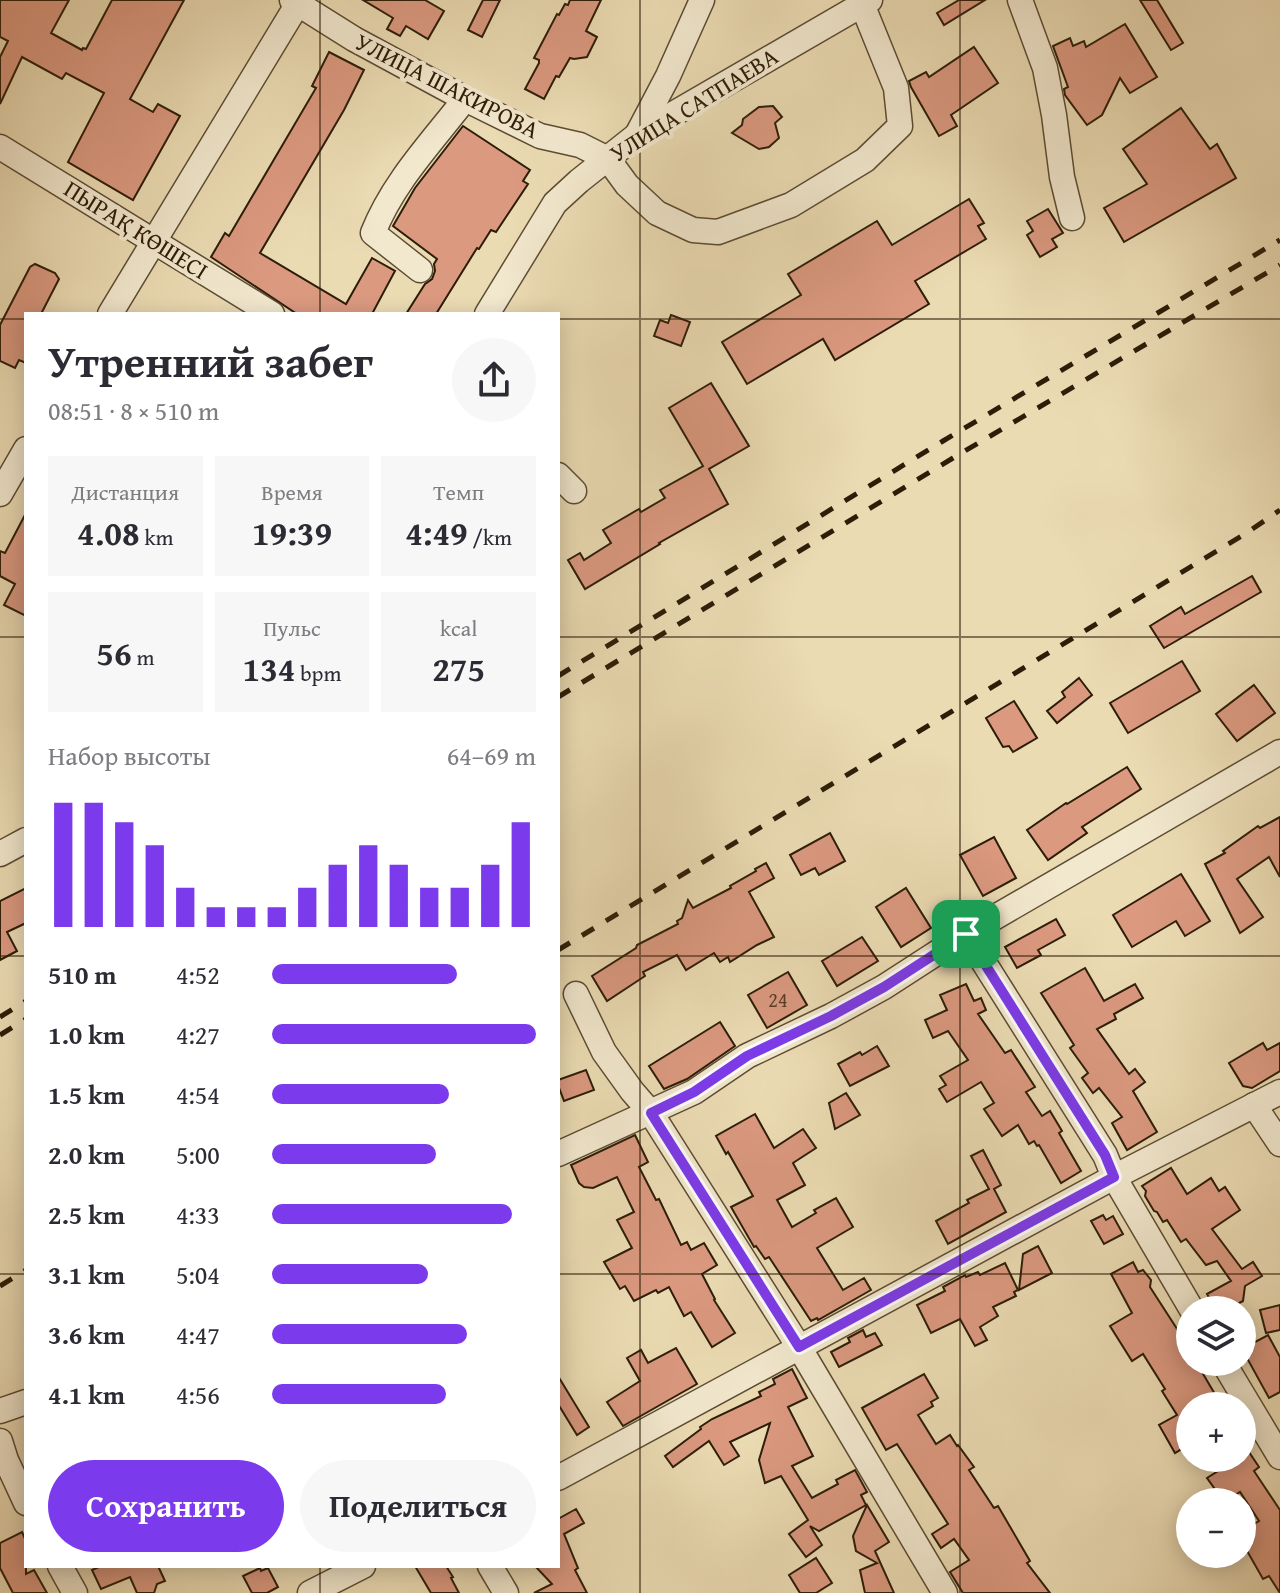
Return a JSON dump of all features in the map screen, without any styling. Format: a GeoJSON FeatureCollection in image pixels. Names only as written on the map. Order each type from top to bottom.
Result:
{"type":"FeatureCollection","features":[{"type":"Feature","properties":{"kind":"street"},"geometry":{"type":"LineString","coordinates":[[637,135],[702,0]]}},
{"type":"Feature","properties":{"kind":"street"},"geometry":{"type":"LineString","coordinates":[[1020,0],[1045,68],[1062,177],[1072,218]]}},
{"type":"Feature","properties":{"kind":"street"},"geometry":{"type":"LineString","coordinates":[[111,312],[296,1]]}},
{"type":"Feature","properties":{"kind":"street","name":"УЛИЦА ШАКИРОВА"},"geometry":{"type":"LineString","coordinates":[[296,1],[354,39],[465,99],[540,136],[580,145],[608,159]]}},
{"type":"Feature","properties":{"kind":"street"},"geometry":{"type":"LineString","coordinates":[[608,159],[627,185],[657,213],[693,230],[718,232],[791,205],[865,160],[900,126],[896,88],[866,2]]}},
{"type":"Feature","properties":{"kind":"street","name":"УЛИЦА САТПАЕВА"},"geometry":{"type":"LineString","coordinates":[[488,312],[555,203],[579,181],[637,135],[866,2]]}},
{"type":"Feature","properties":{"kind":"street"},"geometry":{"type":"LineString","coordinates":[[420,270],[373,233],[382,210],[398,184],[465,99]]}},
{"type":"Feature","properties":{"kind":"street","name":"ПЫРАҚ КӨШЕСІ"},"geometry":{"type":"LineString","coordinates":[[0,147],[269,312]]}},
{"type":"Feature","properties":{"kind":"street"},"geometry":{"type":"LineString","coordinates":[[0,494],[24,453]]}},
{"type":"Feature","properties":{"kind":"street"},"geometry":{"type":"LineString","coordinates":[[560,1153],[694,1092],[747,1056],[884,987],[966,934],[1280,752]]}},
{"type":"Feature","properties":{"kind":"street"},"geometry":{"type":"LineString","coordinates":[[966,934],[1105,1155],[1114,1177],[1184,1296]]}},
{"type":"Feature","properties":{"kind":"street"},"geometry":{"type":"LineString","coordinates":[[576,994],[604,1052],[651,1113],[799,1347],[945,1593]]}},
{"type":"Feature","properties":{"kind":"street"},"geometry":{"type":"LineString","coordinates":[[560,1477],[1114,1177],[1280,1092]]}},
{"type":"Feature","properties":{"kind":"street"},"geometry":{"type":"LineString","coordinates":[[1254,1105],[1280,1144]]}},
{"type":"Feature","properties":{"kind":"street"},"geometry":{"type":"LineString","coordinates":[[1231,1376],[1280,1457]]}},
{"type":"Feature","properties":{"kind":"street"},"geometry":{"type":"LineString","coordinates":[[0,1411],[24,1403]]}},
{"type":"Feature","properties":{"kind":"street"},"geometry":{"type":"LineString","coordinates":[[0,1441],[24,1499]]}},
{"type":"Feature","properties":{"kind":"street"},"geometry":{"type":"LineString","coordinates":[[61,1568],[75,1593]]}},
{"type":"Feature","properties":{"kind":"street"},"geometry":{"type":"LineString","coordinates":[[310,1593],[359,1568]]}},
{"type":"Feature","properties":{"kind":"street"},"geometry":{"type":"LineString","coordinates":[[491,1568],[506,1593]]}},
{"type":"Feature","properties":{"kind":"building"},"geometry":{"type":"Polygon","coordinates":[[[0,0],[69,0],[51,33],[82,50],[86,49],[112,0],[184,0],[130,99],[153,112],[158,104],[180,116],[133,200],[68,162],[104,93],[66,73],[62,79],[22,57],[0,104],[0,57],[8,41],[0,37],[0,0]]]}},
{"type":"Feature","properties":{"kind":"building"},"geometry":{"type":"Polygon","coordinates":[[[363,0],[425,0],[444,11],[428,39],[406,26],[400,36],[387,29],[393,18],[363,0]]]}},
{"type":"Feature","properties":{"kind":"building"},"geometry":{"type":"Polygon","coordinates":[[[483,0],[500,0],[482,37],[468,30],[483,0]]]}},
{"type":"Feature","properties":{"kind":"building"},"geometry":{"type":"Polygon","coordinates":[[[570,0],[601,0],[586,31],[597,37],[587,57],[570,58],[544,99],[525,89],[539,63],[534,58],[557,14],[570,0]]]}},
{"type":"Feature","properties":{"kind":"building"},"geometry":{"type":"Polygon","coordinates":[[[959,0],[985,0],[944,25],[937,13],[959,0]]]}},
{"type":"Feature","properties":{"kind":"building"},"geometry":{"type":"Polygon","coordinates":[[[1140,0],[1157,0],[1183,43],[1171,50],[1140,0]]]}},
{"type":"Feature","properties":{"kind":"building"},"geometry":{"type":"Polygon","coordinates":[[[1125,24],[1157,77],[1130,93],[1120,78],[1102,115],[1087,125],[1065,95],[1064,89],[1068,87],[1053,46],[1070,38],[1073,46],[1084,41],[1086,47],[1125,24]]]}},
{"type":"Feature","properties":{"kind":"building"},"geometry":{"type":"Polygon","coordinates":[[[974,47],[998,83],[951,115],[957,126],[939,136],[909,81],[926,72],[929,77],[974,47]]]}},
{"type":"Feature","properties":{"kind":"building"},"geometry":{"type":"Polygon","coordinates":[[[329,52],[364,70],[260,253],[346,304],[372,258],[395,271],[373,312],[294,312],[211,257],[225,233],[229,236],[316,88],[312,86],[329,52]]]}},
{"type":"Feature","properties":{"kind":"building"},"geometry":{"type":"Polygon","coordinates":[[[773,106],[782,117],[775,123],[779,138],[769,147],[759,149],[732,133],[742,125],[743,119],[759,107],[773,106]]]}},
{"type":"Feature","properties":{"kind":"building"},"geometry":{"type":"Polygon","coordinates":[[[1181,108],[1210,149],[1217,144],[1236,178],[1124,242],[1104,208],[1147,184],[1123,149],[1181,108]]]}},
{"type":"Feature","properties":{"kind":"building"},"geometry":{"type":"Polygon","coordinates":[[[463,126],[530,170],[523,181],[528,184],[496,232],[491,230],[477,248],[437,312],[407,312],[425,284],[432,279],[437,259],[393,226],[415,188],[463,126]]]}},
{"type":"Feature","properties":{"kind":"building"},"geometry":{"type":"Polygon","coordinates":[[[969,199],[984,223],[978,226],[986,239],[915,281],[929,304],[835,360],[823,339],[747,384],[722,342],[801,295],[788,274],[877,221],[892,245],[969,199]]]}},
{"type":"Feature","properties":{"kind":"building"},"geometry":{"type":"Polygon","coordinates":[[[1048,209],[1063,233],[1052,239],[1057,247],[1040,257],[1027,235],[1033,231],[1027,221],[1048,209]]]}},
{"type":"Feature","properties":{"kind":"building"},"geometry":{"type":"Polygon","coordinates":[[[35,264],[55,273],[59,279],[42,312],[24,312],[24,362],[19,360],[15,368],[0,361],[0,325],[30,267],[35,264]]]}},
{"type":"Feature","properties":{"kind":"building"},"geometry":{"type":"Polygon","coordinates":[[[671,315],[690,322],[681,346],[654,336],[660,320],[668,323],[671,315]]]}},
{"type":"Feature","properties":{"kind":"building"},"geometry":{"type":"Polygon","coordinates":[[[711,383],[749,446],[709,469],[728,504],[585,589],[568,560],[580,553],[584,560],[611,543],[603,530],[665,498],[660,490],[703,466],[669,408],[711,383]]]}},
{"type":"Feature","properties":{"kind":"building"},"geometry":{"type":"Polygon","coordinates":[[[24,517],[24,615],[4,605],[15,584],[0,576],[0,551],[5,553],[24,517]]]}},
{"type":"Feature","properties":{"kind":"building"},"geometry":{"type":"Polygon","coordinates":[[[1252,576],[1261,592],[1164,648],[1150,626],[1181,607],[1185,614],[1252,576]]]}},
{"type":"Feature","properties":{"kind":"building"},"geometry":{"type":"Polygon","coordinates":[[[1182,661],[1200,691],[1128,733],[1110,703],[1182,661]]]}},
{"type":"Feature","properties":{"kind":"building"},"geometry":{"type":"Polygon","coordinates":[[[1079,678],[1092,695],[1057,723],[1047,711],[1065,697],[1062,692],[1079,678]]]}},
{"type":"Feature","properties":{"kind":"building"},"geometry":{"type":"Polygon","coordinates":[[[1254,685],[1275,713],[1237,741],[1216,714],[1254,685]]]}},
{"type":"Feature","properties":{"kind":"building"},"geometry":{"type":"Polygon","coordinates":[[[1014,701],[1037,738],[1013,752],[1009,746],[1003,747],[986,718],[1014,701]]]}},
{"type":"Feature","properties":{"kind":"building"},"geometry":{"type":"Polygon","coordinates":[[[1127,767],[1141,789],[1082,827],[1087,833],[1048,860],[1027,830],[1127,767]]]}},
{"type":"Feature","properties":{"kind":"building"},"geometry":{"type":"Polygon","coordinates":[[[1280,817],[1280,877],[1269,857],[1237,879],[1263,917],[1240,933],[1205,864],[1225,853],[1223,851],[1258,826],[1260,828],[1280,817]]]}},
{"type":"Feature","properties":{"kind":"building"},"geometry":{"type":"Polygon","coordinates":[[[830,833],[845,861],[819,875],[815,868],[801,875],[790,855],[830,833]]]}},
{"type":"Feature","properties":{"kind":"building"},"geometry":{"type":"Polygon","coordinates":[[[994,837],[1016,878],[983,896],[960,855],[994,837]]]}},
{"type":"Feature","properties":{"kind":"building"},"geometry":{"type":"Polygon","coordinates":[[[766,863],[774,878],[749,892],[774,937],[730,962],[728,957],[720,962],[714,953],[686,970],[677,955],[643,972],[645,976],[607,1001],[592,976],[637,945],[678,924],[688,900],[693,908],[731,888],[766,863]]]}},
{"type":"Feature","properties":{"kind":"building"},"geometry":{"type":"Polygon","coordinates":[[[1181,874],[1210,921],[1185,936],[1176,921],[1132,947],[1113,915],[1181,874]]]}},
{"type":"Feature","properties":{"kind":"building"},"geometry":{"type":"Polygon","coordinates":[[[906,888],[931,928],[901,947],[876,907],[906,888]]]}},
{"type":"Feature","properties":{"kind":"building"},"geometry":{"type":"Polygon","coordinates":[[[24,889],[24,924],[7,932],[17,951],[0,960],[0,901],[24,889]]]}},
{"type":"Feature","properties":{"kind":"building"},"geometry":{"type":"Polygon","coordinates":[[[1056,919],[1065,935],[1038,950],[1041,955],[1017,968],[1005,947],[1056,919]]]}},
{"type":"Feature","properties":{"kind":"building"},"geometry":{"type":"Polygon","coordinates":[[[862,937],[878,961],[837,986],[822,961],[862,937]]]}},
{"type":"Feature","properties":{"kind":"building"},"geometry":{"type":"Polygon","coordinates":[[[1085,968],[1104,1001],[1135,984],[1143,998],[1114,1014],[1116,1019],[1097,1029],[1129,1074],[1135,1069],[1145,1082],[1133,1091],[1157,1132],[1127,1150],[1112,1123],[1122,1117],[1099,1088],[1093,1093],[1082,1078],[1088,1073],[1070,1048],[1074,1045],[1041,993],[1085,968]]]}},
{"type":"Feature","properties":{"kind":"building"},"geometry":{"type":"Polygon","coordinates":[[[788,972],[807,1005],[767,1028],[748,995],[788,972]]]}},
{"type":"Feature","properties":{"kind":"building"},"geometry":{"type":"Polygon","coordinates":[[[966,984],[974,1001],[981,998],[986,1010],[978,1014],[1005,1053],[1011,1050],[1035,1087],[1026,1092],[1042,1116],[1050,1111],[1062,1131],[1059,1133],[1081,1171],[1061,1183],[1039,1145],[1034,1141],[1029,1144],[1018,1125],[1002,1136],[984,1109],[994,1103],[981,1082],[947,1102],[939,1089],[946,1085],[940,1076],[968,1060],[948,1031],[933,1038],[925,1020],[947,1010],[940,995],[966,984]]]}},
{"type":"Feature","properties":{"kind":"building"},"geometry":{"type":"Polygon","coordinates":[[[720,1022],[735,1046],[687,1079],[664,1089],[649,1066],[720,1022]]]}},
{"type":"Feature","properties":{"kind":"building"},"geometry":{"type":"Polygon","coordinates":[[[1263,1043],[1267,1050],[1280,1043],[1280,1071],[1252,1088],[1243,1086],[1229,1063],[1263,1043]]]}},
{"type":"Feature","properties":{"kind":"building"},"geometry":{"type":"Polygon","coordinates":[[[877,1046],[889,1066],[850,1086],[838,1064],[877,1046]]]}},
{"type":"Feature","properties":{"kind":"building"},"geometry":{"type":"Polygon","coordinates":[[[586,1070],[594,1090],[564,1101],[560,1079],[586,1070]]]}},
{"type":"Feature","properties":{"kind":"building"},"geometry":{"type":"Polygon","coordinates":[[[846,1093],[860,1115],[835,1129],[829,1103],[846,1093]]]}},
{"type":"Feature","properties":{"kind":"building"},"geometry":{"type":"Polygon","coordinates":[[[755,1114],[774,1148],[803,1129],[816,1148],[793,1163],[805,1185],[777,1200],[792,1227],[836,1198],[853,1227],[817,1248],[843,1290],[864,1278],[871,1290],[818,1320],[811,1321],[769,1257],[765,1259],[754,1247],[731,1207],[753,1196],[716,1136],[755,1114]]]}},
{"type":"Feature","properties":{"kind":"building"},"geometry":{"type":"Polygon","coordinates":[[[635,1135],[648,1162],[639,1167],[656,1200],[659,1199],[681,1245],[687,1242],[691,1250],[704,1243],[717,1265],[702,1274],[735,1333],[712,1347],[691,1312],[684,1316],[669,1287],[634,1301],[625,1286],[620,1289],[604,1262],[632,1248],[617,1220],[634,1212],[617,1177],[593,1188],[584,1187],[571,1165],[635,1135]]]}},
{"type":"Feature","properties":{"kind":"building"},"geometry":{"type":"Polygon","coordinates":[[[983,1150],[1001,1185],[994,1189],[1006,1212],[948,1244],[936,1221],[989,1189],[971,1156],[983,1150]]]}},
{"type":"Feature","properties":{"kind":"building"},"geometry":{"type":"Polygon","coordinates":[[[1171,1168],[1187,1194],[1211,1178],[1219,1191],[1225,1187],[1240,1210],[1212,1229],[1242,1269],[1253,1262],[1262,1276],[1245,1286],[1244,1296],[1208,1296],[1231,1281],[1217,1261],[1206,1265],[1186,1239],[1181,1242],[1167,1220],[1163,1222],[1154,1211],[1142,1186],[1171,1168]]]}},
{"type":"Feature","properties":{"kind":"building"},"geometry":{"type":"Polygon","coordinates":[[[1103,1215],[1106,1220],[1113,1216],[1123,1234],[1104,1244],[1091,1221],[1103,1215]]]}},
{"type":"Feature","properties":{"kind":"building"},"geometry":{"type":"Polygon","coordinates":[[[1038,1246],[1052,1273],[1019,1290],[1023,1254],[1038,1246]]]}},
{"type":"Feature","properties":{"kind":"building"},"geometry":{"type":"Polygon","coordinates":[[[1133,1262],[1138,1272],[1143,1270],[1151,1280],[1150,1287],[1176,1327],[1176,1376],[1204,1376],[1214,1392],[1176,1392],[1176,1413],[1143,1354],[1132,1361],[1110,1326],[1132,1313],[1111,1274],[1133,1262]]]}},
{"type":"Feature","properties":{"kind":"building"},"geometry":{"type":"Polygon","coordinates":[[[1005,1263],[1018,1290],[1014,1292],[1016,1296],[993,1307],[998,1316],[980,1327],[987,1340],[975,1346],[960,1319],[931,1333],[917,1305],[945,1291],[943,1287],[965,1275],[978,1272],[980,1275],[1005,1263]]]}},
{"type":"Feature","properties":{"kind":"building"},"geometry":{"type":"Polygon","coordinates":[[[1280,1305],[1280,1330],[1266,1333],[1260,1310],[1280,1305]]]}},
{"type":"Feature","properties":{"kind":"building"},"geometry":{"type":"Polygon","coordinates":[[[863,1330],[866,1337],[875,1333],[882,1345],[839,1367],[831,1352],[850,1342],[848,1338],[863,1330]]]}},
{"type":"Feature","properties":{"kind":"building"},"geometry":{"type":"Polygon","coordinates":[[[1268,1335],[1280,1357],[1280,1392],[1269,1398],[1256,1374],[1256,1341],[1268,1335]]]}},
{"type":"Feature","properties":{"kind":"building"},"geometry":{"type":"Polygon","coordinates":[[[676,1348],[697,1384],[623,1426],[607,1402],[640,1381],[627,1358],[641,1350],[648,1363],[676,1348]]]}},
{"type":"Feature","properties":{"kind":"building"},"geometry":{"type":"Polygon","coordinates":[[[792,1369],[807,1398],[788,1407],[813,1456],[792,1466],[812,1498],[838,1484],[836,1480],[855,1470],[867,1492],[861,1495],[866,1505],[819,1531],[810,1526],[822,1545],[806,1557],[789,1534],[808,1520],[781,1476],[765,1483],[759,1460],[770,1423],[730,1442],[739,1456],[724,1465],[709,1441],[673,1467],[665,1456],[712,1419],[761,1396],[759,1392],[775,1384],[773,1379],[792,1369]]]}},
{"type":"Feature","properties":{"kind":"building"},"geometry":{"type":"Polygon","coordinates":[[[924,1374],[938,1398],[931,1402],[933,1406],[918,1415],[936,1444],[950,1435],[958,1445],[974,1467],[969,1470],[994,1508],[998,1506],[1030,1561],[1027,1563],[1050,1593],[963,1593],[950,1572],[969,1560],[954,1539],[941,1548],[932,1534],[948,1524],[897,1444],[886,1450],[862,1408],[924,1374]]]}},
{"type":"Feature","properties":{"kind":"building"},"geometry":{"type":"Polygon","coordinates":[[[560,1379],[589,1427],[577,1435],[560,1407],[560,1379]]]}},
{"type":"Feature","properties":{"kind":"building"},"geometry":{"type":"Polygon","coordinates":[[[1176,1416],[1175,1453],[1159,1425],[1176,1416]]]}},
{"type":"Feature","properties":{"kind":"building"},"geometry":{"type":"Polygon","coordinates":[[[1217,1472],[1255,1472],[1280,1510],[1280,1593],[1269,1576],[1263,1579],[1256,1567],[1256,1523],[1259,1521],[1256,1516],[1256,1488],[1214,1488],[1207,1478],[1217,1472]]]}},
{"type":"Feature","properties":{"kind":"building"},"geometry":{"type":"Polygon","coordinates":[[[867,1505],[889,1542],[875,1551],[894,1593],[865,1593],[860,1570],[877,1563],[856,1551],[853,1536],[867,1505]]]}},
{"type":"Feature","properties":{"kind":"building"},"geometry":{"type":"Polygon","coordinates":[[[576,1509],[584,1523],[564,1534],[578,1568],[575,1570],[587,1593],[534,1593],[552,1584],[537,1568],[560,1568],[560,1518],[576,1509]]]}},
{"type":"Feature","properties":{"kind":"building"},"geometry":{"type":"Polygon","coordinates":[[[22,1532],[26,1574],[34,1570],[47,1593],[13,1593],[0,1568],[0,1543],[22,1532]]]}},
{"type":"Feature","properties":{"kind":"building"},"geometry":{"type":"Polygon","coordinates":[[[816,1558],[832,1583],[816,1593],[800,1593],[789,1575],[816,1558]]]}},
{"type":"Feature","properties":{"kind":"building"},"geometry":{"type":"Polygon","coordinates":[[[159,1568],[165,1581],[157,1584],[154,1593],[137,1593],[130,1577],[101,1589],[92,1570],[159,1568]]]}},
{"type":"Feature","properties":{"kind":"building"},"geometry":{"type":"Polygon","coordinates":[[[260,1568],[261,1571],[268,1568],[278,1587],[267,1593],[252,1593],[243,1576],[260,1568]]]}},
{"type":"Feature","properties":{"kind":"building"},"geometry":{"type":"Polygon","coordinates":[[[416,1568],[447,1568],[459,1593],[431,1593],[416,1568]]]}},
{"type":"Feature","properties":{"kind":"railway"},"geometry":{"type":"LineString","coordinates":[[560,675],[1280,240]]}},
{"type":"Feature","properties":{"kind":"railway"},"geometry":{"type":"LineString","coordinates":[[560,696],[1280,265]]}},
{"type":"Feature","properties":{"kind":"railway"},"geometry":{"type":"LineString","coordinates":[[560,949],[1280,510]]}},
{"type":"Feature","properties":{"kind":"railway"},"geometry":{"type":"LineString","coordinates":[[0,1017],[24,1002]]}},
{"type":"Feature","properties":{"kind":"railway"},"geometry":{"type":"LineString","coordinates":[[0,1035],[24,1020]]}},
{"type":"Feature","properties":{"kind":"railway"},"geometry":{"type":"LineString","coordinates":[[0,1286],[24,1271]]}},
{"type":"Feature","properties":{"kind":"route"},"geometry":{"type":"LineString","coordinates":[[966,934],[1105,1155],[1114,1177],[799,1347],[651,1113],[694,1092],[747,1056],[884,987],[966,934]]}}]}
